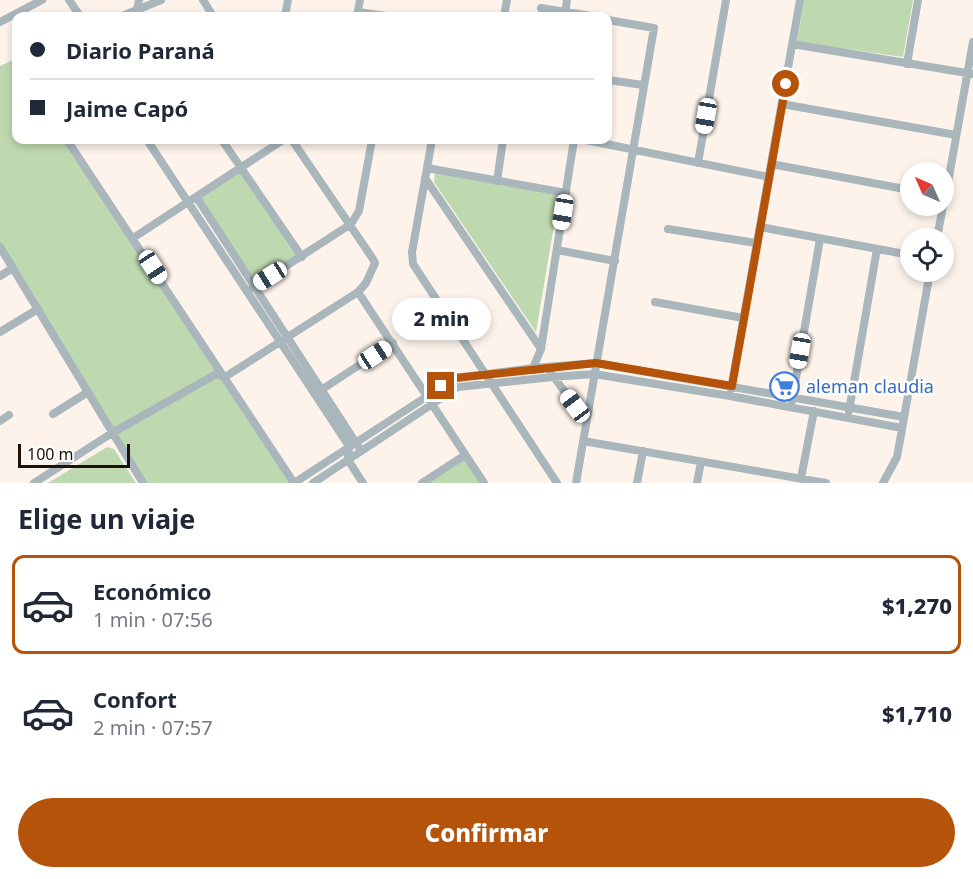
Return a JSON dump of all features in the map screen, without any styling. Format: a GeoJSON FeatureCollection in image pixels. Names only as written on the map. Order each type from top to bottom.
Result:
{"type":"FeatureCollection","features":[{"type":"Feature","properties":{"kind":"street"},"geometry":{"type":"LineString","coordinates":[[19,12],[42,0]]}},
{"type":"Feature","properties":{"kind":"street"},"geometry":{"type":"LineString","coordinates":[[141,12],[160,0]]}},
{"type":"Feature","properties":{"kind":"street"},"geometry":{"type":"LineString","coordinates":[[203,0],[211,8]]}},
{"type":"Feature","properties":{"kind":"street"},"geometry":{"type":"LineString","coordinates":[[698,163],[726,0]]}},
{"type":"Feature","properties":{"kind":"street"},"geometry":{"type":"LineString","coordinates":[[730,396],[800,0]]}},
{"type":"Feature","properties":{"kind":"street"},"geometry":{"type":"LineString","coordinates":[[907,64],[918,0]]}},
{"type":"Feature","properties":{"kind":"street"},"geometry":{"type":"LineString","coordinates":[[542,8],[557,12]]}},
{"type":"Feature","properties":{"kind":"street"},"geometry":{"type":"LineString","coordinates":[[576,483],[654,28],[612,21]]}},
{"type":"Feature","properties":{"kind":"street"},"geometry":{"type":"LineString","coordinates":[[951,162],[970,74],[973,42]]}},
{"type":"Feature","properties":{"kind":"street"},"geometry":{"type":"LineString","coordinates":[[792,44],[970,74]]}},
{"type":"Feature","properties":{"kind":"street"},"geometry":{"type":"LineString","coordinates":[[612,81],[644,85]]}},
{"type":"Feature","properties":{"kind":"street"},"geometry":{"type":"LineString","coordinates":[[782,104],[956,135]]}},
{"type":"Feature","properties":{"kind":"street"},"geometry":{"type":"LineString","coordinates":[[70,144],[294,483],[455,378],[533,368],[596,363],[904,417]]}},
{"type":"Feature","properties":{"kind":"street"},"geometry":{"type":"LineString","coordinates":[[150,144],[188,203],[251,289]]}},
{"type":"Feature","properties":{"kind":"street"},"geometry":{"type":"LineString","coordinates":[[225,144],[302,256]]}},
{"type":"Feature","properties":{"kind":"street"},"geometry":{"type":"LineString","coordinates":[[133,238],[277,144]]}},
{"type":"Feature","properties":{"kind":"street"},"geometry":{"type":"LineString","coordinates":[[225,377],[358,292],[366,283],[375,263],[351,224],[295,144]]}},
{"type":"Feature","properties":{"kind":"street"},"geometry":{"type":"LineString","coordinates":[[251,289],[351,224],[359,211],[371,144]]}},
{"type":"Feature","properties":{"kind":"street"},"geometry":{"type":"LineString","coordinates":[[431,144],[412,252],[413,264],[557,483]]}},
{"type":"Feature","properties":{"kind":"street"},"geometry":{"type":"LineString","coordinates":[[497,181],[502,144]]}},
{"type":"Feature","properties":{"kind":"street"},"geometry":{"type":"LineString","coordinates":[[533,368],[541,350],[573,144]]}},
{"type":"Feature","properties":{"kind":"street"},"geometry":{"type":"LineString","coordinates":[[610,144],[769,177]]}},
{"type":"Feature","properties":{"kind":"street"},"geometry":{"type":"LineString","coordinates":[[771,164],[900,188]]}},
{"type":"Feature","properties":{"kind":"street"},"geometry":{"type":"LineString","coordinates":[[427,168],[566,193]]}},
{"type":"Feature","properties":{"kind":"street"},"geometry":{"type":"LineString","coordinates":[[425,178],[541,350]]}},
{"type":"Feature","properties":{"kind":"street"},"geometry":{"type":"LineString","coordinates":[[197,198],[284,340],[352,444],[361,451]]}},
{"type":"Feature","properties":{"kind":"street"},"geometry":{"type":"LineString","coordinates":[[760,227],[900,253]]}},
{"type":"Feature","properties":{"kind":"street"},"geometry":{"type":"LineString","coordinates":[[668,229],[756,243]]}},
{"type":"Feature","properties":{"kind":"street"},"geometry":{"type":"LineString","coordinates":[[791,407],[820,238]]}},
{"type":"Feature","properties":{"kind":"street"},"geometry":{"type":"LineString","coordinates":[[0,247],[143,483]]}},
{"type":"Feature","properties":{"kind":"street"},"geometry":{"type":"LineString","coordinates":[[848,417],[877,249]]}},
{"type":"Feature","properties":{"kind":"street"},"geometry":{"type":"LineString","coordinates":[[557,250],[615,261]]}},
{"type":"Feature","properties":{"kind":"street"},"geometry":{"type":"LineString","coordinates":[[0,276],[13,268]]}},
{"type":"Feature","properties":{"kind":"street"},"geometry":{"type":"LineString","coordinates":[[883,483],[897,457],[928,282]]}},
{"type":"Feature","properties":{"kind":"street"},"geometry":{"type":"LineString","coordinates":[[358,292],[484,483]]}},
{"type":"Feature","properties":{"kind":"street"},"geometry":{"type":"LineString","coordinates":[[655,302],[743,318]]}},
{"type":"Feature","properties":{"kind":"street"},"geometry":{"type":"LineString","coordinates":[[0,332],[38,309]]}},
{"type":"Feature","properties":{"kind":"street"},"geometry":{"type":"LineString","coordinates":[[284,340],[321,390],[352,444],[348,459],[363,483]]}},
{"type":"Feature","properties":{"kind":"street"},"geometry":{"type":"LineString","coordinates":[[321,390],[393,343]]}},
{"type":"Feature","properties":{"kind":"street"},"geometry":{"type":"LineString","coordinates":[[548,367],[548,378]]}},
{"type":"Feature","properties":{"kind":"street"},"geometry":{"type":"LineString","coordinates":[[533,368],[548,378],[586,421]]}},
{"type":"Feature","properties":{"kind":"street"},"geometry":{"type":"LineString","coordinates":[[34,483],[112,433],[216,374],[225,377]]}},
{"type":"Feature","properties":{"kind":"street"},"geometry":{"type":"LineString","coordinates":[[313,483],[458,387],[548,378],[594,374],[730,396],[902,428]]}},
{"type":"Feature","properties":{"kind":"street"},"geometry":{"type":"LineString","coordinates":[[53,414],[88,392]]}},
{"type":"Feature","properties":{"kind":"street"},"geometry":{"type":"LineString","coordinates":[[801,478],[814,411]]}},
{"type":"Feature","properties":{"kind":"street"},"geometry":{"type":"LineString","coordinates":[[0,421],[9,415]]}},
{"type":"Feature","properties":{"kind":"street"},"geometry":{"type":"LineString","coordinates":[[583,441],[826,483]]}},
{"type":"Feature","properties":{"kind":"street"},"geometry":{"type":"LineString","coordinates":[[637,483],[643,451]]}},
{"type":"Feature","properties":{"kind":"street"},"geometry":{"type":"LineString","coordinates":[[422,483],[465,455]]}},
{"type":"Feature","properties":{"kind":"street"},"geometry":{"type":"LineString","coordinates":[[697,483],[701,462]]}},
{"type":"Feature","properties":{"kind":"green space"},"geometry":{"type":"Polygon","coordinates":[[[804,0],[913,0],[903,57],[797,42],[804,0]]]}},
{"type":"Feature","properties":{"kind":"green space"},"geometry":{"type":"Polygon","coordinates":[[[12,60],[12,144],[69,144],[293,483],[145,483],[0,244],[0,66],[12,60]]]}},
{"type":"Feature","properties":{"kind":"green space"},"geometry":{"type":"Polygon","coordinates":[[[243,166],[302,257],[254,286],[197,198],[243,166]]]}},
{"type":"Feature","properties":{"kind":"green space"},"geometry":{"type":"Polygon","coordinates":[[[435,173],[559,196],[536,332],[434,182],[435,173]]]}},
{"type":"Feature","properties":{"kind":"green space"},"geometry":{"type":"Polygon","coordinates":[[[107,447],[114,449],[136,483],[48,483],[107,447]]]}},
{"type":"Feature","properties":{"kind":"green space"},"geometry":{"type":"Polygon","coordinates":[[[465,455],[484,483],[422,483],[465,455]]]}},
{"type":"Feature","properties":{"kind":"place","name":"aleman claudia"},"geometry":{"type":"Point","coordinates":[785,387]}},
{"type":"Feature","properties":{"kind":"route"},"geometry":{"type":"LineString","coordinates":[[441,386],[455,378],[596,363],[732,386],[786,84]]}}]}
